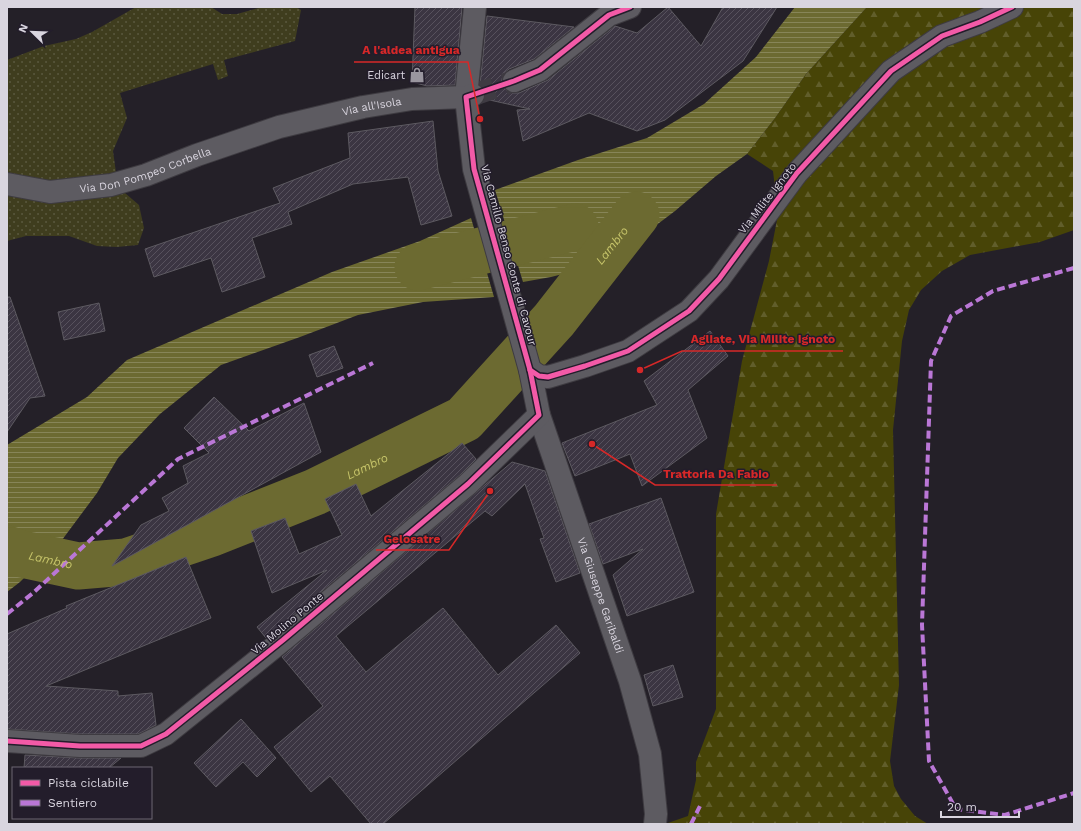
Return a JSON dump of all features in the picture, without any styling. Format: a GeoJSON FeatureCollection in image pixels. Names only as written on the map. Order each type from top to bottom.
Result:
{"type":"FeatureCollection","features":[{"type":"Feature","properties":{"kind":"street","name":"Via Camillo Benso Conte di Cavour"},"geometry":{"type":"LineString","coordinates":[[475,7],[470,96],[474,169],[530,370]]}},
{"type":"Feature","properties":{"kind":"street"},"geometry":{"type":"LineString","coordinates":[[514,81],[540,70],[601,11],[630,7]]}},
{"type":"Feature","properties":{"kind":"street","name":"Via Milite Ignoto"},"geometry":{"type":"LineString","coordinates":[[530,370],[539,376],[548,377],[628,351],[689,311],[718,279],[798,173],[891,71],[942,36],[980,22],[1012,7]]}},
{"type":"Feature","properties":{"kind":"street","name":"Via all'Isola"},"geometry":{"type":"LineString","coordinates":[[279,127],[363,107],[412,99],[470,96]]}},
{"type":"Feature","properties":{"kind":"street","name":"Via Don Pompeo Corbella"},"geometry":{"type":"LineString","coordinates":[[7,184],[50,192],[111,184],[146,175],[279,127]]}},
{"type":"Feature","properties":{"kind":"street","name":"Via Giuseppe Garibaldi"},"geometry":{"type":"LineString","coordinates":[[530,370],[539,415],[630,681],[650,754],[656,824]]}},
{"type":"Feature","properties":{"kind":"street","name":"Via Molino Ponte"},"geometry":{"type":"LineString","coordinates":[[7,741],[80,746],[141,746],[166,734],[283,640],[468,484],[539,415]]}},
{"type":"Feature","properties":{"kind":"shaded area"},"geometry":{"type":"Polygon","coordinates":[[[136,7],[211,7],[222,14],[237,14],[262,7],[296,7],[301,10],[295,41],[224,60],[228,76],[218,80],[213,64],[120,93],[127,118],[113,151],[118,187],[139,205],[144,228],[138,245],[117,247],[97,246],[69,236],[26,236],[7,241],[7,60],[44,46],[76,39],[92,32],[136,7]]]}},
{"type":"Feature","properties":{"kind":"green space"},"geometry":{"type":"Polygon","coordinates":[[[867,7],[1074,7],[1074,230],[1040,242],[970,255],[942,271],[921,290],[909,310],[902,341],[893,430],[899,685],[890,761],[894,786],[901,799],[915,816],[928,824],[665,824],[688,816],[696,780],[696,762],[716,709],[716,514],[742,361],[769,261],[777,220],[773,171],[747,154],[806,74],[867,7]]]}},
{"type":"Feature","properties":{"kind":"water"},"geometry":{"type":"Polygon","coordinates":[[[795,7],[867,7],[806,74],[747,154],[716,176],[675,211],[606,263],[551,277],[523,282],[495,190],[578,160],[647,138],[704,104],[756,57],[795,7]]]}},
{"type":"Feature","properties":{"kind":"water"},"geometry":{"type":"Polygon","coordinates":[[[471,218],[494,297],[423,302],[358,315],[221,365],[160,414],[118,458],[97,493],[62,540],[20,582],[7,592],[7,445],[87,397],[127,360],[332,272],[420,241],[471,218]]]}},
{"type":"Feature","properties":{"kind":"building"},"geometry":{"type":"Polygon","coordinates":[[[415,7],[462,7],[455,85],[427,86],[412,82],[415,7]]]}},
{"type":"Feature","properties":{"kind":"building"},"geometry":{"type":"Polygon","coordinates":[[[668,7],[701,46],[723,7],[777,7],[743,61],[665,120],[637,131],[589,113],[523,141],[517,110],[530,109],[485,99],[485,91],[480,85],[487,16],[574,27],[534,59],[509,69],[504,73],[502,85],[507,91],[519,93],[548,80],[615,26],[637,33],[668,7]]]}},
{"type":"Feature","properties":{"kind":"building"},"geometry":{"type":"Polygon","coordinates":[[[433,121],[438,171],[452,216],[421,225],[408,177],[353,184],[288,212],[292,224],[252,238],[265,277],[222,292],[211,258],[154,277],[145,249],[280,203],[273,188],[350,158],[348,133],[433,121]]]}},
{"type":"Feature","properties":{"kind":"building"},"geometry":{"type":"Polygon","coordinates":[[[7,297],[10,297],[45,396],[30,398],[7,432],[7,297]]]}},
{"type":"Feature","properties":{"kind":"building"},"geometry":{"type":"Polygon","coordinates":[[[99,303],[105,331],[64,340],[58,312],[99,303]]]}},
{"type":"Feature","properties":{"kind":"building"},"geometry":{"type":"Polygon","coordinates":[[[710,331],[728,356],[688,390],[707,438],[642,486],[630,454],[575,476],[562,443],[657,405],[644,381],[710,331]]]}},
{"type":"Feature","properties":{"kind":"building"},"geometry":{"type":"Polygon","coordinates":[[[334,346],[343,368],[317,377],[309,355],[334,346]]]}},
{"type":"Feature","properties":{"kind":"building"},"geometry":{"type":"Polygon","coordinates":[[[214,397],[249,431],[304,403],[321,452],[112,566],[141,525],[169,511],[162,498],[188,483],[183,466],[209,453],[184,428],[214,397]]]}},
{"type":"Feature","properties":{"kind":"building"},"geometry":{"type":"Polygon","coordinates":[[[462,443],[476,459],[460,475],[266,638],[257,627],[327,570],[272,593],[251,531],[285,518],[299,554],[342,535],[325,499],[356,484],[371,516],[462,443]]]}},
{"type":"Feature","properties":{"kind":"building"},"geometry":{"type":"Polygon","coordinates":[[[512,462],[545,471],[580,573],[556,582],[540,539],[544,538],[525,484],[492,516],[485,511],[336,636],[366,672],[443,608],[498,675],[556,625],[580,653],[383,824],[371,824],[330,776],[311,792],[274,747],[323,706],[282,657],[512,462]]]}},
{"type":"Feature","properties":{"kind":"building"},"geometry":{"type":"Polygon","coordinates":[[[661,498],[694,592],[627,616],[613,575],[643,549],[603,564],[589,524],[661,498]]]}},
{"type":"Feature","properties":{"kind":"building"},"geometry":{"type":"Polygon","coordinates":[[[186,557],[211,618],[46,686],[118,691],[118,696],[152,693],[156,725],[138,734],[80,734],[7,729],[7,634],[67,608],[66,606],[186,557]]]}},
{"type":"Feature","properties":{"kind":"building"},"geometry":{"type":"Polygon","coordinates":[[[673,665],[683,697],[653,706],[644,675],[673,665]]]}},
{"type":"Feature","properties":{"kind":"building"},"geometry":{"type":"Polygon","coordinates":[[[241,719],[276,758],[257,777],[243,762],[216,787],[194,763],[241,719]]]}},
{"type":"Feature","properties":{"kind":"building"},"geometry":{"type":"Polygon","coordinates":[[[25,755],[79,758],[121,758],[110,767],[24,767],[25,755]]]}},
{"type":"Feature","properties":{"kind":"waterway","name":"Lambro"},"geometry":{"type":"LineString","coordinates":[[7,549],[22,554],[78,566],[126,562],[212,533],[315,492],[464,419],[554,320],[636,215]]}},
{"type":"Feature","properties":{"kind":"waterway","name":"Lambro"},"geometry":{"type":"LineString","coordinates":[[418,267],[575,227]]}},
{"type":"Feature","properties":{"kind":"tunnel"},"geometry":{"type":"LineString","coordinates":[[473,95],[514,81]]}},
{"type":"Feature","properties":{"kind":"marked path"},"geometry":{"type":"LineString","coordinates":[[1074,268],[993,291],[951,316],[931,361],[922,625],[929,761],[956,809],[1005,815],[1074,793]]}},
{"type":"Feature","properties":{"kind":"marked path"},"geometry":{"type":"LineString","coordinates":[[7,614],[33,593],[178,459],[373,363]]}},
{"type":"Feature","properties":{"kind":"marked path"},"geometry":{"type":"LineString","coordinates":[[691,824],[700,806]]}},
{"type":"Feature","properties":{"kind":"cycle path"},"geometry":{"type":"LineString","coordinates":[[7,741],[80,746],[141,746],[166,734],[283,640],[468,484],[539,415],[530,370],[474,169],[466,97],[514,81],[540,70],[609,15],[630,7]]}},
{"type":"Feature","properties":{"kind":"cycle path"},"geometry":{"type":"LineString","coordinates":[[530,370],[539,376],[548,377],[628,351],[689,311],[719,279],[797,173],[891,71],[942,36],[980,22],[1012,7]]}},
{"type":"Feature","properties":{"kind":"place","name":"Edicart"},"geometry":{"type":"Point","coordinates":[417,75]}},
{"type":"Feature","properties":{"kind":"place","name":"A l'aldea antigua"},"geometry":{"type":"Point","coordinates":[480,119]}},
{"type":"Feature","properties":{"kind":"place","name":"Agliate, Via Milite Ignoto"},"geometry":{"type":"Point","coordinates":[640,370]}},
{"type":"Feature","properties":{"kind":"place","name":"Trattoria Da Fabio"},"geometry":{"type":"Point","coordinates":[592,444]}},
{"type":"Feature","properties":{"kind":"place","name":"Gelosatre"},"geometry":{"type":"Point","coordinates":[490,491]}}]}
